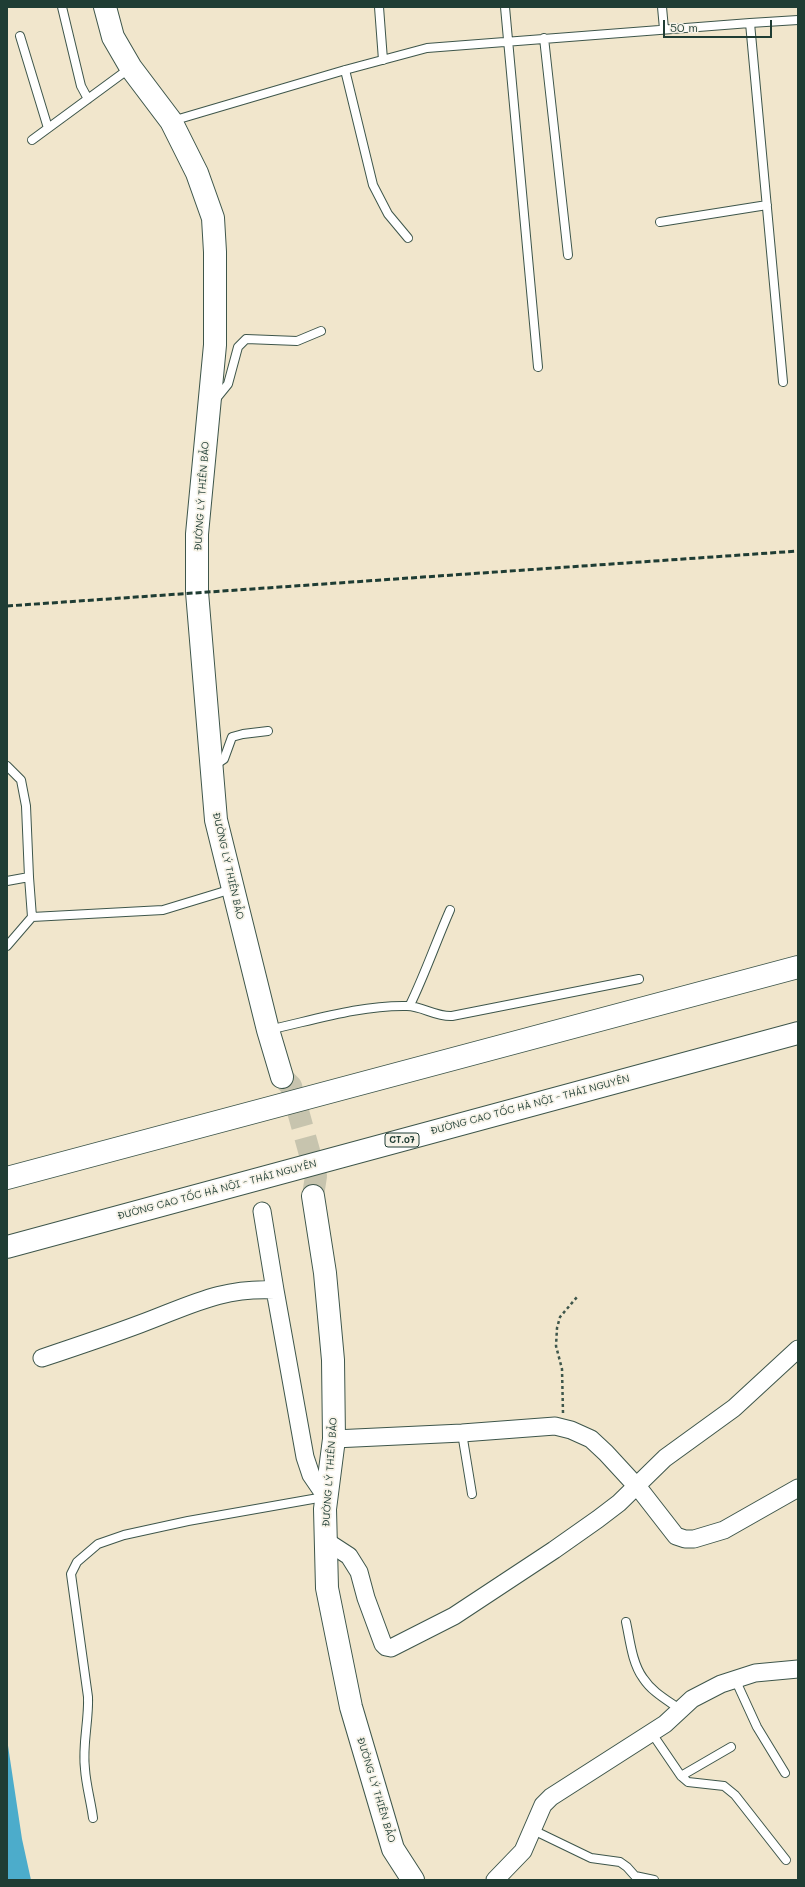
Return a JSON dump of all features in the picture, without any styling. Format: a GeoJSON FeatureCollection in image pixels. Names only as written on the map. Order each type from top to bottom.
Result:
{"type":"FeatureCollection","features":[{"type":"Feature","properties":{"kind":"main road","name":"ĐƯỜNG LÝ THIÊN BẢO"},"geometry":{"type":"LineString","coordinates":[[105,7],[113,37],[131,68],[171,121],[197,173],[213,218],[215,252],[215,345],[197,541],[197,592],[216,820],[268,1030],[282,1077]]}},
{"type":"Feature","properties":{"kind":"main road"},"geometry":{"type":"LineString","coordinates":[[7,1178],[798,967]]}},
{"type":"Feature","properties":{"kind":"main road","name":"ĐƯỜNG CAO TỐC HÀ NỘI - THÁI NGUYÊN"},"geometry":{"type":"LineString","coordinates":[[7,1246],[798,1033]]}},
{"type":"Feature","properties":{"kind":"main road","name":"ĐƯỜNG LÝ THIÊN BẢO"},"geometry":{"type":"LineString","coordinates":[[313,1196],[325,1273],[333,1360],[334,1439],[326,1497],[327,1588],[351,1708],[393,1848],[413,1880]]}},
{"type":"Feature","properties":{"kind":"street"},"geometry":{"type":"LineString","coordinates":[[262,1211],[305,1457],[311,1475],[326,1497]]}},
{"type":"Feature","properties":{"kind":"street"},"geometry":{"type":"LineString","coordinates":[[42,1358],[141,1324],[211,1296],[227,1292],[253,1289],[275,1290]]}},
{"type":"Feature","properties":{"kind":"street"},"geometry":{"type":"LineString","coordinates":[[326,1541],[349,1556],[359,1572],[366,1598],[383,1644],[386,1647],[391,1648],[454,1616],[554,1550],[619,1502],[664,1458],[734,1408],[798,1349]]}},
{"type":"Feature","properties":{"kind":"street"},"geometry":{"type":"LineString","coordinates":[[334,1439],[462,1433],[555,1426],[564,1428],[591,1439],[635,1485],[676,1536],[685,1539],[694,1539],[724,1530],[798,1488]]}},
{"type":"Feature","properties":{"kind":"street"},"geometry":{"type":"LineString","coordinates":[[495,1880],[523,1851],[543,1805],[551,1797],[665,1724],[692,1699],[721,1684],[755,1673],[798,1669]]}},
{"type":"Feature","properties":{"kind":"lane"},"geometry":{"type":"LineString","coordinates":[[62,7],[81,86],[88,99]]}},
{"type":"Feature","properties":{"kind":"lane"},"geometry":{"type":"LineString","coordinates":[[379,7],[383,60]]}},
{"type":"Feature","properties":{"kind":"lane"},"geometry":{"type":"LineString","coordinates":[[505,7],[538,367]]}},
{"type":"Feature","properties":{"kind":"lane"},"geometry":{"type":"LineString","coordinates":[[662,7],[664,29]]}},
{"type":"Feature","properties":{"kind":"lane"},"geometry":{"type":"LineString","coordinates":[[171,121],[345,70],[427,48],[798,20]]}},
{"type":"Feature","properties":{"kind":"lane"},"geometry":{"type":"LineString","coordinates":[[750,23],[783,382]]}},
{"type":"Feature","properties":{"kind":"lane"},"geometry":{"type":"LineString","coordinates":[[20,36],[48,128]]}},
{"type":"Feature","properties":{"kind":"lane"},"geometry":{"type":"LineString","coordinates":[[544,38],[568,255]]}},
{"type":"Feature","properties":{"kind":"lane"},"geometry":{"type":"LineString","coordinates":[[32,140],[131,68]]}},
{"type":"Feature","properties":{"kind":"lane"},"geometry":{"type":"LineString","coordinates":[[345,70],[373,185],[388,214],[408,238]]}},
{"type":"Feature","properties":{"kind":"lane"},"geometry":{"type":"LineString","coordinates":[[660,222],[767,205]]}},
{"type":"Feature","properties":{"kind":"lane"},"geometry":{"type":"LineString","coordinates":[[209,407],[228,384],[238,346],[246,339],[297,341],[321,331]]}},
{"type":"Feature","properties":{"kind":"lane"},"geometry":{"type":"LineString","coordinates":[[212,767],[224,759],[232,737],[268,731]]}},
{"type":"Feature","properties":{"kind":"lane"},"geometry":{"type":"LineString","coordinates":[[7,766],[21,780],[26,806],[32,917],[7,946]]}},
{"type":"Feature","properties":{"kind":"lane"},"geometry":{"type":"LineString","coordinates":[[7,881],[29,877]]}},
{"type":"Feature","properties":{"kind":"lane"},"geometry":{"type":"LineString","coordinates":[[32,917],[163,910],[233,889]]}},
{"type":"Feature","properties":{"kind":"lane"},"geometry":{"type":"LineString","coordinates":[[410,1006],[426,971],[434,945],[450,910]]}},
{"type":"Feature","properties":{"kind":"lane"},"geometry":{"type":"LineString","coordinates":[[268,1030],[365,1009],[410,1006],[443,1017],[452,1016],[639,979]]}},
{"type":"Feature","properties":{"kind":"lane"},"geometry":{"type":"LineString","coordinates":[[462,1433],[472,1494]]}},
{"type":"Feature","properties":{"kind":"lane"},"geometry":{"type":"LineString","coordinates":[[93,1818],[85,1769],[88,1698],[71,1574],[77,1562],[98,1544],[124,1535],[188,1521],[326,1497]]}},
{"type":"Feature","properties":{"kind":"lane"},"geometry":{"type":"LineString","coordinates":[[626,1622],[636,1664],[642,1678],[654,1690],[680,1710]]}},
{"type":"Feature","properties":{"kind":"lane"},"geometry":{"type":"LineString","coordinates":[[735,1679],[756,1727],[785,1773]]}},
{"type":"Feature","properties":{"kind":"lane"},"geometry":{"type":"LineString","coordinates":[[651,1732],[681,1776],[688,1782],[724,1786],[735,1795],[786,1860]]}},
{"type":"Feature","properties":{"kind":"lane"},"geometry":{"type":"LineString","coordinates":[[681,1776],[731,1747]]}},
{"type":"Feature","properties":{"kind":"lane"},"geometry":{"type":"LineString","coordinates":[[532,1830],[591,1858],[620,1862],[635,1876],[654,1880]]}},
{"type":"Feature","properties":{"kind":"path"},"geometry":{"type":"LineString","coordinates":[[564,1428],[562,1369],[556,1346],[557,1328],[560,1317],[577,1298]]}},
{"type":"Feature","properties":{"kind":"water"},"geometry":{"type":"Polygon","coordinates":[[[7,1739],[22,1839],[31,1880],[7,1880],[7,1739]]]}},
{"type":"Feature","properties":{"kind":"tunnel"},"geometry":{"type":"LineString","coordinates":[[282,1077],[291,1086],[316,1176],[313,1196]]}},
{"type":"Feature","properties":{"kind":"railway"},"geometry":{"type":"LineString","coordinates":[[7,606],[798,551]]}}]}
